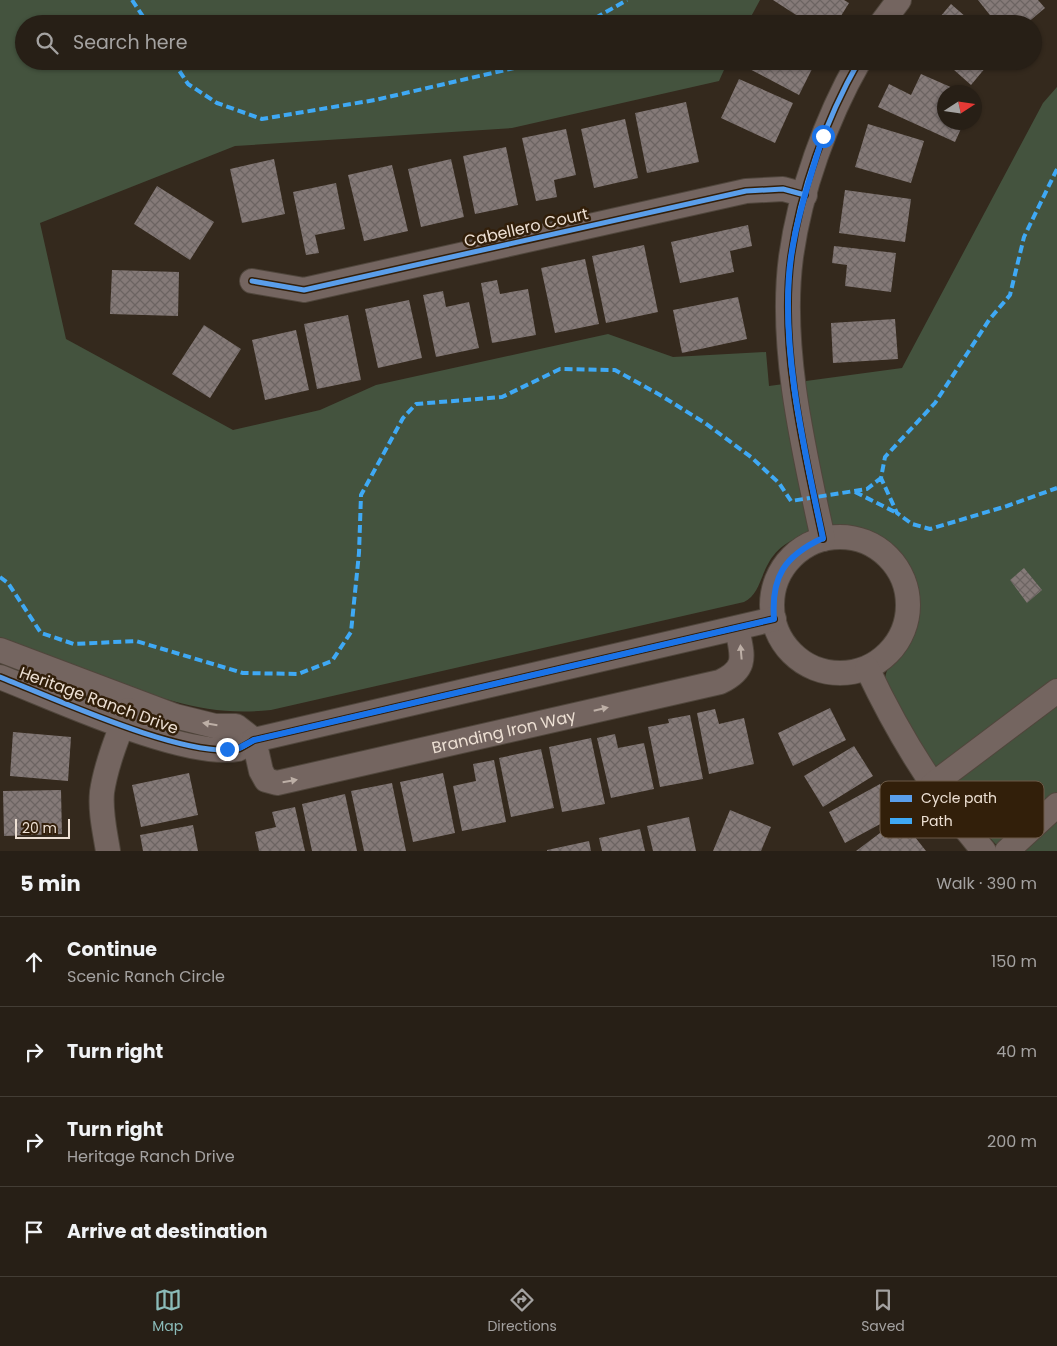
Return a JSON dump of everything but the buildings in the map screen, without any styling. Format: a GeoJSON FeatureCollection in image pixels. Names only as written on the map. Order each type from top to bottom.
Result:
{"type":"FeatureCollection","features":[{"type":"Feature","properties":{"kind":"street"},"geometry":{"type":"LineString","coordinates":[[888,15],[900,0]]}},
{"type":"Feature","properties":{"kind":"street"},"geometry":{"type":"LineString","coordinates":[[823,538],[792,371],[789,334],[791,257],[805,196],[823,136],[854,70]]}},
{"type":"Feature","properties":{"kind":"street","name":"Cabellero Court"},"geometry":{"type":"LineString","coordinates":[[252,281],[304,290],[746,191],[783,189],[805,196]]}},
{"type":"Feature","properties":{"kind":"street"},"geometry":{"type":"LineString","coordinates":[[845,537],[860,540],[867,542],[886,554],[900,572],[908,594],[908,617],[900,638],[886,656],[867,668],[847,673],[827,672],[809,665],[793,654],[780,638],[774,619],[774,592],[778,578],[788,560],[804,547],[823,538],[845,537]]}},
{"type":"Feature","properties":{"kind":"street","name":"Heritage Ranch Drive"},"geometry":{"type":"LineString","coordinates":[[0,677],[122,725],[174,742],[208,749],[239,748],[254,740],[774,619]]}},
{"type":"Feature","properties":{"kind":"street","name":"Branding Iron Way"},"geometry":{"type":"LineString","coordinates":[[254,740],[266,780],[277,783],[720,682],[733,676],[740,667],[742,656],[736,628]]}},
{"type":"Feature","properties":{"kind":"street","name":"Heritage Ranch Drive"},"geometry":{"type":"LineString","coordinates":[[0,650],[132,701],[194,722],[215,726],[236,726],[254,740]]}},
{"type":"Feature","properties":{"kind":"street"},"geometry":{"type":"LineString","coordinates":[[867,668],[883,704],[930,781]]}},
{"type":"Feature","properties":{"kind":"street"},"geometry":{"type":"LineString","coordinates":[[937,781],[1057,691]]}},
{"type":"Feature","properties":{"kind":"street"},"geometry":{"type":"LineString","coordinates":[[108,851],[103,825],[102,793],[122,725],[132,701]]}},
{"type":"Feature","properties":{"kind":"street"},"geometry":{"type":"LineString","coordinates":[[1044,817],[1057,805]]}},
{"type":"Feature","properties":{"kind":"street"},"geometry":{"type":"LineString","coordinates":[[974,838],[984,851]]}},
{"type":"Feature","properties":{"kind":"street"},"geometry":{"type":"LineString","coordinates":[[1007,851],[1021,838]]}},
{"type":"Feature","properties":{"kind":"green space"},"geometry":{"type":"Polygon","coordinates":[[[0,0],[760,0],[752,15],[15,15],[15,70],[724,70],[719,81],[512,128],[235,146],[40,223],[66,339],[233,430],[320,410],[376,385],[608,334],[673,357],[766,352],[769,386],[902,368],[1043,103],[1057,87],[1057,851],[1002,851],[991,838],[1044,838],[1044,781],[945,781],[927,755],[888,692],[885,681],[888,670],[907,646],[914,632],[918,612],[916,592],[911,577],[895,552],[871,534],[856,529],[841,527],[821,530],[786,544],[776,552],[769,562],[756,590],[744,602],[271,710],[226,711],[166,699],[0,637],[0,0]]]}},
{"type":"Feature","properties":{"kind":"marked path"},"geometry":{"type":"LineString","coordinates":[[132,0],[142,15]]}},
{"type":"Feature","properties":{"kind":"marked path"},"geometry":{"type":"LineString","coordinates":[[601,15],[627,0]]}},
{"type":"Feature","properties":{"kind":"marked path"},"geometry":{"type":"LineString","coordinates":[[179,70],[188,84],[217,103],[262,119],[375,100],[505,70]]}},
{"type":"Feature","properties":{"kind":"marked path"},"geometry":{"type":"LineString","coordinates":[[1057,169],[1024,237],[1010,295],[989,320],[935,403],[885,457],[881,478],[897,513],[912,524],[930,529],[1007,506],[1057,488]]}},
{"type":"Feature","properties":{"kind":"marked path"},"geometry":{"type":"LineString","coordinates":[[0,577],[8,583],[41,633],[74,644],[136,641],[243,673],[298,674],[332,661],[351,632],[359,553],[361,495],[403,418],[416,404],[502,397],[560,369],[615,370],[660,395],[705,423],[751,457],[779,483],[791,501],[867,489],[881,478]]}},
{"type":"Feature","properties":{"kind":"marked path"},"geometry":{"type":"LineString","coordinates":[[855,492],[897,513]]}},
{"type":"Feature","properties":{"kind":"cycle path"},"geometry":{"type":"LineString","coordinates":[[823,539],[795,399],[788,327],[788,291],[795,232],[808,181],[825,131],[854,70]]}},
{"type":"Feature","properties":{"kind":"cycle path"},"geometry":{"type":"LineString","coordinates":[[252,281],[304,290],[746,191],[783,189],[805,195]]}},
{"type":"Feature","properties":{"kind":"cycle path"},"geometry":{"type":"LineString","coordinates":[[0,677],[85,712],[154,736],[186,745],[215,750],[238,749],[254,740],[774,619]]}},
{"type":"Feature","properties":{"kind":"route"},"geometry":{"type":"LineString","coordinates":[[227,749],[239,748],[254,740],[774,619],[772,598],[778,578],[788,560],[804,547],[823,538],[814,498],[792,371],[789,297],[791,257],[805,196],[823,136]]}}]}
